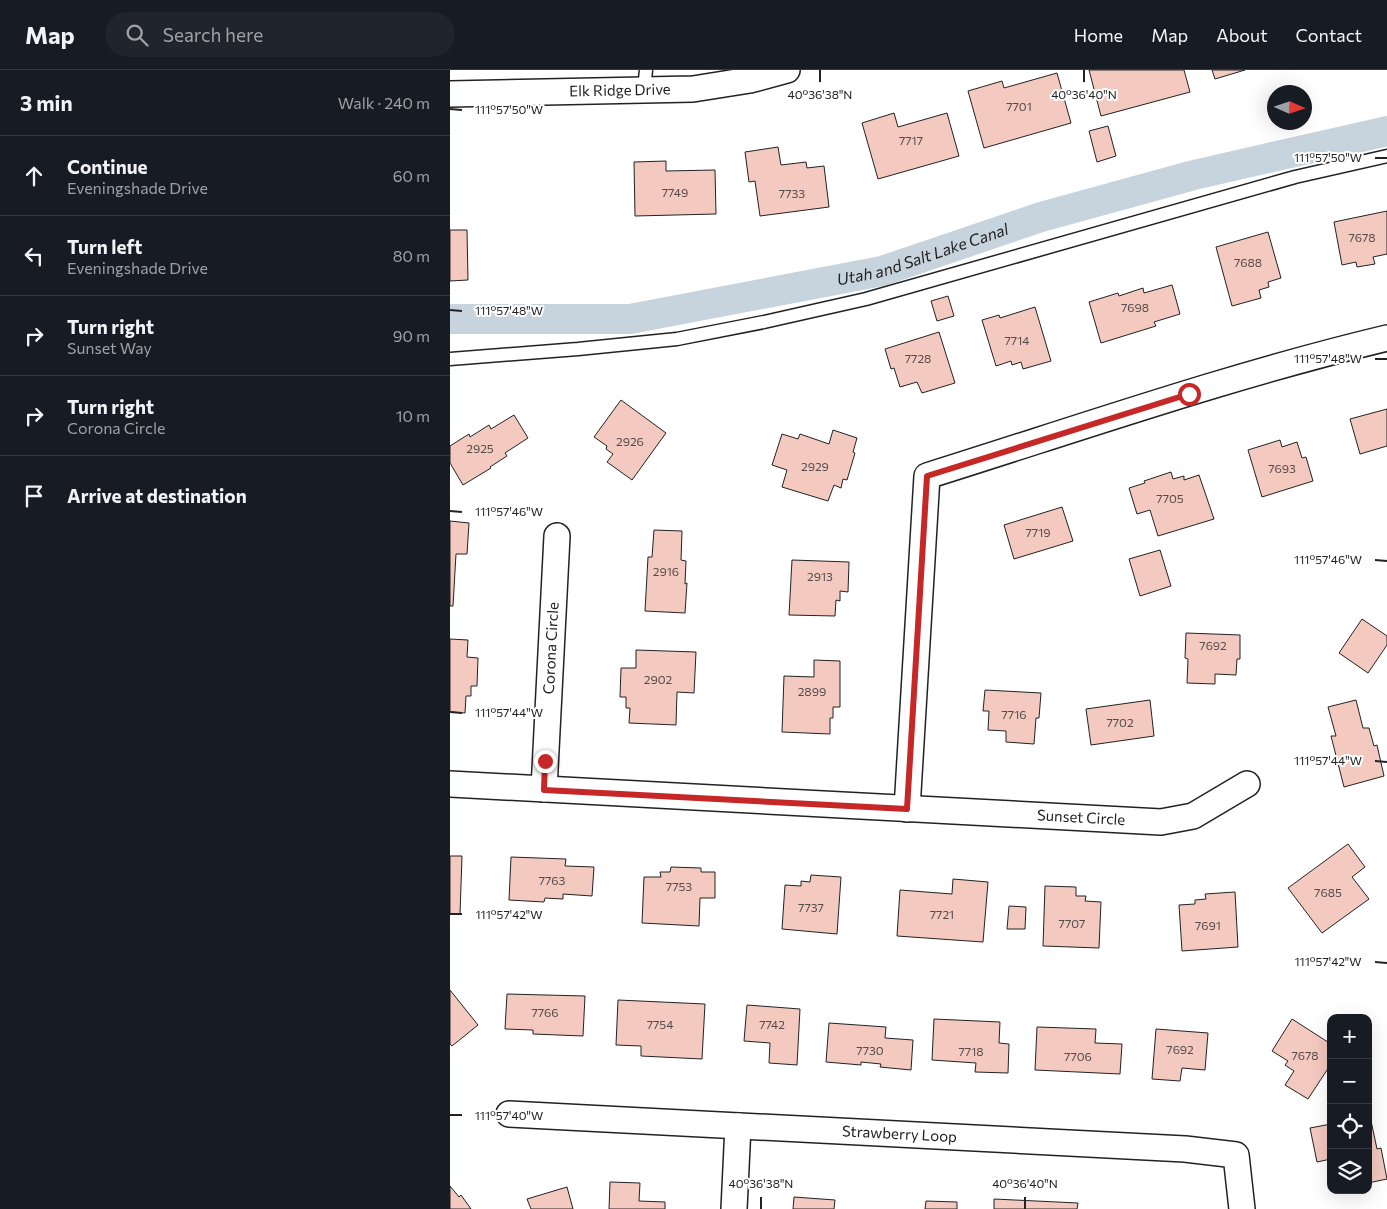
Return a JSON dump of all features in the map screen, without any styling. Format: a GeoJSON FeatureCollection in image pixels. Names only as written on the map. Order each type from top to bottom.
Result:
{"type":"FeatureCollection","features":[{"type":"Feature","properties":{"kind":"street","name":"Elk Ridge Drive"},"geometry":{"type":"LineString","coordinates":[[450,94],[645,80],[693,89],[750,80],[787,70]]}},
{"type":"Feature","properties":{"kind":"street"},"geometry":{"type":"LineString","coordinates":[[907,809],[927,476],[1189,394],[1334,351],[1387,338]]}},
{"type":"Feature","properties":{"kind":"street","name":"Corona Circle"},"geometry":{"type":"LineString","coordinates":[[544,790],[557,536]]}},
{"type":"Feature","properties":{"kind":"street","name":"Sunset Circle"},"geometry":{"type":"LineString","coordinates":[[450,784],[1161,822],[1193,816],[1247,784]]}},
{"type":"Feature","properties":{"kind":"street","name":"Strawberry Loop"},"geometry":{"type":"LineString","coordinates":[[509,1114],[1185,1149],[1236,1156],[1242,1209]]}},
{"type":"Feature","properties":{"kind":"street"},"geometry":{"type":"LineString","coordinates":[[734,1209],[738,1126]]}},
{"type":"Feature","properties":{"kind":"lane"},"geometry":{"type":"LineString","coordinates":[[450,358],[578,349],[677,339],[764,322],[866,299],[1295,177],[1387,156]]}},
{"type":"Feature","properties":{"kind":"building"},"geometry":{"type":"Polygon","coordinates":[[[1089,70],[1184,70],[1190,92],[1101,116],[1089,70]]]}},
{"type":"Feature","properties":{"kind":"building"},"geometry":{"type":"Polygon","coordinates":[[[1212,70],[1245,70],[1215,79],[1212,70]]]}},
{"type":"Feature","properties":{"kind":"building"},"geometry":{"type":"Polygon","coordinates":[[[1057,73],[1071,123],[984,148],[968,91],[1002,81],[1004,88],[1057,73]]]}},
{"type":"Feature","properties":{"kind":"building"},"geometry":{"type":"Polygon","coordinates":[[[894,113],[898,127],[947,113],[959,156],[878,179],[862,123],[894,113]]]}},
{"type":"Feature","properties":{"kind":"building"},"geometry":{"type":"Polygon","coordinates":[[[1108,126],[1116,156],[1097,162],[1089,131],[1108,126]]]}},
{"type":"Feature","properties":{"kind":"building"},"geometry":{"type":"Polygon","coordinates":[[[778,147],[781,165],[806,162],[807,168],[824,166],[829,207],[760,216],[755,181],[749,182],[745,152],[778,147]]]}},
{"type":"Feature","properties":{"kind":"building"},"geometry":{"type":"Polygon","coordinates":[[[666,161],[666,171],[715,170],[716,214],[635,216],[634,162],[666,161]]]}},
{"type":"Feature","properties":{"kind":"building"},"geometry":{"type":"Polygon","coordinates":[[[1387,211],[1387,254],[1373,257],[1375,264],[1357,267],[1356,262],[1342,265],[1334,222],[1387,211]]]}},
{"type":"Feature","properties":{"kind":"building"},"geometry":{"type":"Polygon","coordinates":[[[450,230],[467,230],[468,280],[450,281],[450,230]]]}},
{"type":"Feature","properties":{"kind":"building"},"geometry":{"type":"Polygon","coordinates":[[[1268,232],[1281,278],[1268,282],[1269,287],[1259,290],[1261,298],[1232,306],[1216,247],[1268,232]]]}},
{"type":"Feature","properties":{"kind":"building"},"geometry":{"type":"Polygon","coordinates":[[[1172,285],[1180,314],[1154,322],[1156,326],[1101,343],[1089,302],[1118,293],[1119,296],[1143,288],[1144,293],[1172,285]]]}},
{"type":"Feature","properties":{"kind":"building"},"geometry":{"type":"Polygon","coordinates":[[[948,296],[954,316],[937,321],[931,301],[948,296]]]}},
{"type":"Feature","properties":{"kind":"building"},"geometry":{"type":"Polygon","coordinates":[[[1035,307],[1051,361],[1023,369],[1021,362],[1012,365],[1011,361],[996,366],[982,320],[999,315],[1000,318],[1035,307]]]}},
{"type":"Feature","properties":{"kind":"building"},"geometry":{"type":"Polygon","coordinates":[[[939,332],[955,383],[922,393],[917,382],[900,387],[894,368],[891,369],[885,349],[939,332]]]}},
{"type":"Feature","properties":{"kind":"building"},"geometry":{"type":"Polygon","coordinates":[[[621,400],[666,433],[632,480],[607,462],[613,454],[606,449],[607,446],[594,437],[621,400]]]}},
{"type":"Feature","properties":{"kind":"building"},"geometry":{"type":"Polygon","coordinates":[[[1387,409],[1387,446],[1360,454],[1350,419],[1387,409]]]}},
{"type":"Feature","properties":{"kind":"building"},"geometry":{"type":"Polygon","coordinates":[[[514,415],[528,438],[505,453],[507,456],[491,468],[463,485],[450,463],[450,446],[469,434],[470,437],[489,425],[491,429],[514,415]]]}},
{"type":"Feature","properties":{"kind":"building"},"geometry":{"type":"Polygon","coordinates":[[[833,430],[857,438],[853,452],[855,453],[847,480],[843,479],[841,488],[834,485],[828,501],[782,487],[787,470],[772,465],[782,434],[798,439],[800,434],[829,444],[833,430]]]}},
{"type":"Feature","properties":{"kind":"building"},"geometry":{"type":"Polygon","coordinates":[[[1280,440],[1282,447],[1297,442],[1302,458],[1306,457],[1313,481],[1262,497],[1248,450],[1280,440]]]}},
{"type":"Feature","properties":{"kind":"building"},"geometry":{"type":"Polygon","coordinates":[[[1171,472],[1173,479],[1184,476],[1184,480],[1199,475],[1214,519],[1158,536],[1150,510],[1137,514],[1129,488],[1171,472]]]}},
{"type":"Feature","properties":{"kind":"building"},"geometry":{"type":"Polygon","coordinates":[[[1062,507],[1073,541],[1014,559],[1004,525],[1062,507]]]}},
{"type":"Feature","properties":{"kind":"building"},"geometry":{"type":"Polygon","coordinates":[[[450,521],[469,523],[467,554],[456,554],[453,606],[450,606],[450,521]]]}},
{"type":"Feature","properties":{"kind":"building"},"geometry":{"type":"Polygon","coordinates":[[[654,530],[682,531],[681,560],[686,561],[685,584],[687,583],[685,613],[645,611],[648,557],[652,557],[654,530]]]}},
{"type":"Feature","properties":{"kind":"building"},"geometry":{"type":"Polygon","coordinates":[[[1160,550],[1171,586],[1140,596],[1129,559],[1160,550]]]}},
{"type":"Feature","properties":{"kind":"building"},"geometry":{"type":"Polygon","coordinates":[[[792,560],[849,562],[848,592],[840,591],[840,601],[836,600],[835,616],[789,615],[792,560]]]}},
{"type":"Feature","properties":{"kind":"building"},"geometry":{"type":"Polygon","coordinates":[[[1362,619],[1387,636],[1387,645],[1368,673],[1339,653],[1362,619]]]}},
{"type":"Feature","properties":{"kind":"building"},"geometry":{"type":"Polygon","coordinates":[[[1186,633],[1240,635],[1240,659],[1237,659],[1236,675],[1215,674],[1215,684],[1187,683],[1186,633]]]}},
{"type":"Feature","properties":{"kind":"building"},"geometry":{"type":"Polygon","coordinates":[[[450,639],[468,640],[467,657],[478,658],[477,686],[471,686],[471,696],[466,696],[465,713],[450,712],[450,639]]]}},
{"type":"Feature","properties":{"kind":"building"},"geometry":{"type":"Polygon","coordinates":[[[636,650],[696,652],[694,693],[677,692],[676,725],[629,723],[630,708],[626,708],[626,697],[620,697],[621,668],[636,668],[636,650]]]}},
{"type":"Feature","properties":{"kind":"building"},"geometry":{"type":"Polygon","coordinates":[[[814,660],[840,661],[840,707],[833,707],[833,718],[830,718],[830,734],[782,732],[784,676],[814,677],[814,660]]]}},
{"type":"Feature","properties":{"kind":"building"},"geometry":{"type":"Polygon","coordinates":[[[985,690],[1041,693],[1039,718],[1036,718],[1034,744],[1006,742],[1006,731],[988,730],[989,711],[983,711],[985,690]]]}},
{"type":"Feature","properties":{"kind":"building"},"geometry":{"type":"Polygon","coordinates":[[[1150,700],[1154,736],[1091,745],[1086,709],[1150,700]]]}},
{"type":"Feature","properties":{"kind":"building"},"geometry":{"type":"Polygon","coordinates":[[[1356,700],[1363,728],[1369,728],[1374,746],[1377,745],[1384,776],[1344,787],[1331,736],[1336,736],[1328,707],[1356,700]]]}},
{"type":"Feature","properties":{"kind":"building"},"geometry":{"type":"Polygon","coordinates":[[[1348,844],[1365,867],[1352,877],[1369,899],[1322,933],[1288,888],[1348,844]]]}},
{"type":"Feature","properties":{"kind":"building"},"geometry":{"type":"Polygon","coordinates":[[[450,856],[462,856],[460,914],[450,914],[450,856]]]}},
{"type":"Feature","properties":{"kind":"building"},"geometry":{"type":"Polygon","coordinates":[[[511,857],[566,859],[565,866],[594,867],[592,896],[563,894],[563,899],[545,898],[544,902],[509,900],[511,857]]]}},
{"type":"Feature","properties":{"kind":"building"},"geometry":{"type":"Polygon","coordinates":[[[671,867],[701,868],[701,872],[715,872],[715,898],[700,898],[699,926],[642,923],[644,877],[661,877],[660,872],[670,872],[671,867]]]}},
{"type":"Feature","properties":{"kind":"building"},"geometry":{"type":"Polygon","coordinates":[[[811,875],[841,877],[837,934],[782,929],[785,885],[801,886],[801,881],[810,882],[811,875]]]}},
{"type":"Feature","properties":{"kind":"building"},"geometry":{"type":"Polygon","coordinates":[[[953,879],[988,882],[983,942],[897,936],[900,890],[952,894],[953,879]]]}},
{"type":"Feature","properties":{"kind":"building"},"geometry":{"type":"Polygon","coordinates":[[[1045,886],[1076,887],[1076,896],[1086,896],[1085,901],[1101,902],[1099,948],[1043,946],[1045,886]]]}},
{"type":"Feature","properties":{"kind":"building"},"geometry":{"type":"Polygon","coordinates":[[[1235,892],[1238,947],[1182,951],[1179,905],[1195,904],[1195,900],[1206,899],[1205,894],[1235,892]]]}},
{"type":"Feature","properties":{"kind":"building"},"geometry":{"type":"Polygon","coordinates":[[[1009,906],[1026,907],[1025,929],[1007,929],[1009,906]]]}},
{"type":"Feature","properties":{"kind":"building"},"geometry":{"type":"Polygon","coordinates":[[[450,990],[478,1025],[452,1046],[450,1044],[450,990]]]}},
{"type":"Feature","properties":{"kind":"building"},"geometry":{"type":"Polygon","coordinates":[[[507,994],[585,996],[583,1036],[533,1034],[533,1030],[505,1029],[507,994]]]}},
{"type":"Feature","properties":{"kind":"building"},"geometry":{"type":"Polygon","coordinates":[[[618,1000],[705,1004],[702,1059],[641,1056],[641,1046],[616,1045],[618,1000]]]}},
{"type":"Feature","properties":{"kind":"building"},"geometry":{"type":"Polygon","coordinates":[[[747,1005],[800,1009],[797,1065],[769,1063],[770,1043],[744,1041],[747,1005]]]}},
{"type":"Feature","properties":{"kind":"building"},"geometry":{"type":"Polygon","coordinates":[[[934,1019],[1000,1022],[999,1043],[1009,1044],[1008,1073],[975,1072],[976,1063],[932,1060],[934,1019]]]}},
{"type":"Feature","properties":{"kind":"building"},"geometry":{"type":"Polygon","coordinates":[[[1292,1019],[1327,1041],[1327,1070],[1308,1099],[1285,1085],[1294,1071],[1285,1065],[1288,1061],[1272,1051],[1292,1019]]]}},
{"type":"Feature","properties":{"kind":"building"},"geometry":{"type":"Polygon","coordinates":[[[829,1023],[886,1027],[885,1038],[913,1040],[911,1070],[880,1067],[881,1064],[861,1062],[861,1065],[826,1062],[829,1023]]]}},
{"type":"Feature","properties":{"kind":"building"},"geometry":{"type":"Polygon","coordinates":[[[1037,1027],[1096,1029],[1095,1043],[1122,1044],[1120,1074],[1035,1070],[1037,1027]]]}},
{"type":"Feature","properties":{"kind":"building"},"geometry":{"type":"Polygon","coordinates":[[[1156,1029],[1208,1033],[1205,1070],[1182,1068],[1180,1081],[1152,1079],[1156,1029]]]}},
{"type":"Feature","properties":{"kind":"building"},"geometry":{"type":"Polygon","coordinates":[[[1327,1125],[1327,1160],[1317,1162],[1310,1128],[1327,1125]]]}},
{"type":"Feature","properties":{"kind":"building"},"geometry":{"type":"Polygon","coordinates":[[[1372,1125],[1377,1149],[1381,1148],[1387,1179],[1372,1182],[1372,1125]]]}},
{"type":"Feature","properties":{"kind":"building"},"geometry":{"type":"Polygon","coordinates":[[[610,1182],[640,1183],[639,1201],[665,1202],[665,1209],[609,1209],[610,1182]]]}},
{"type":"Feature","properties":{"kind":"building"},"geometry":{"type":"Polygon","coordinates":[[[450,1186],[459,1197],[461,1195],[471,1209],[450,1209],[450,1186]]]}},
{"type":"Feature","properties":{"kind":"building"},"geometry":{"type":"Polygon","coordinates":[[[567,1187],[573,1209],[531,1209],[527,1199],[567,1187]]]}},
{"type":"Feature","properties":{"kind":"building"},"geometry":{"type":"Polygon","coordinates":[[[794,1197],[835,1200],[834,1209],[793,1209],[794,1197]]]}},
{"type":"Feature","properties":{"kind":"building"},"geometry":{"type":"Polygon","coordinates":[[[994,1199],[1078,1203],[1077,1209],[994,1209],[994,1199]]]}},
{"type":"Feature","properties":{"kind":"building"},"geometry":{"type":"Polygon","coordinates":[[[926,1201],[957,1202],[957,1209],[925,1209],[926,1201]]]}},
{"type":"Feature","properties":{"kind":"waterway","name":"Utah and Salt Lake Canal"},"geometry":{"type":"LineString","coordinates":[[450,319],[630,319],[882,271],[1041,217],[1194,175],[1387,131]]}},
{"type":"Feature","properties":{"kind":"route"},"geometry":{"type":"LineString","coordinates":[[545,761],[544,790],[907,809],[927,476],[1189,394]]}}]}
